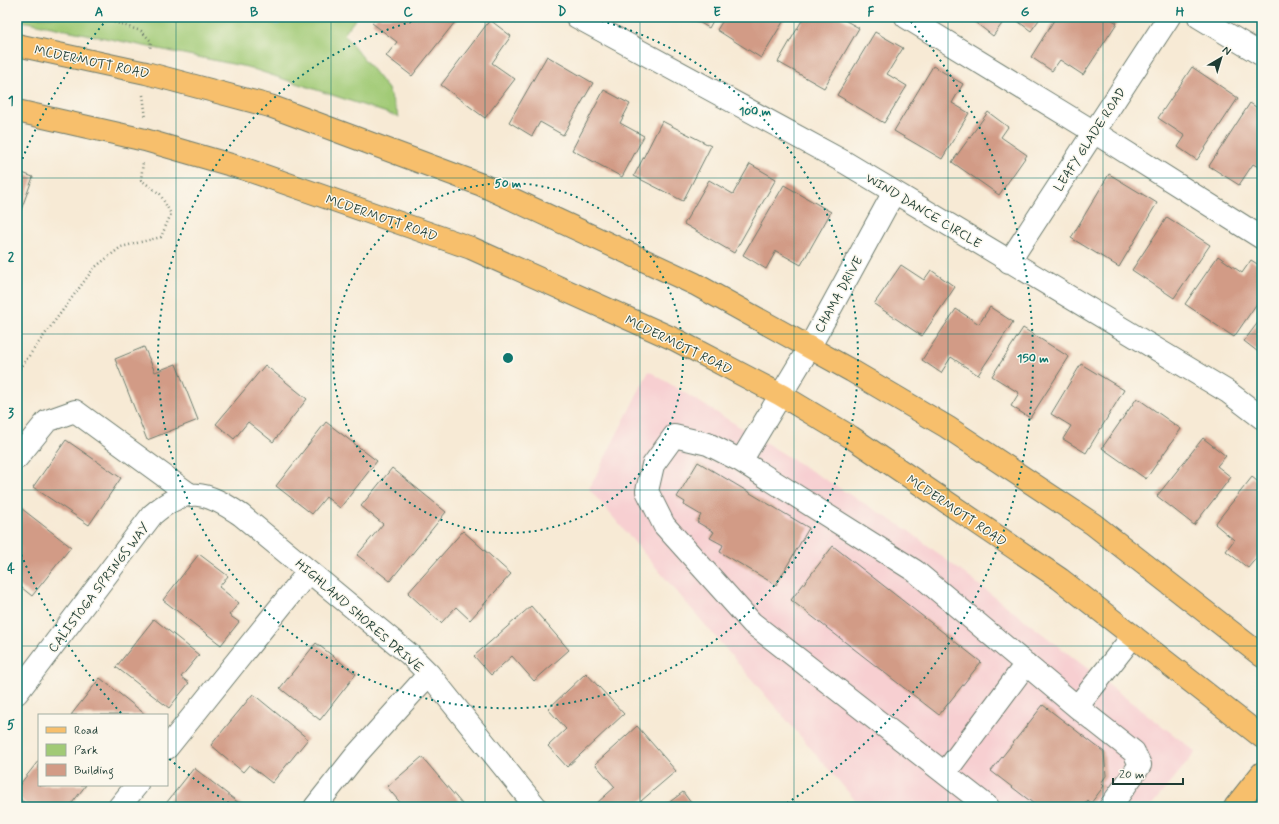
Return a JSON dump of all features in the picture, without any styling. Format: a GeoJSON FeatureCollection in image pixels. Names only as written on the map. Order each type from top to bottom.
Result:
{"type":"FeatureCollection","features":[{"type":"Feature","properties":{"kind":"main road","name":"MCDERMOTT ROAD"},"geometry":{"type":"LineString","coordinates":[[17,45],[146,73],[270,106],[482,185],[695,284],[852,371],[947,427],[1093,524],[1262,656]]}},
{"type":"Feature","properties":{"kind":"main road","name":"MCDERMOTT ROAD"},"geometry":{"type":"LineString","coordinates":[[17,111],[145,140],[245,169],[471,248],[676,340],[781,395],[851,437],[1060,579],[1262,737]]}},
{"type":"Feature","properties":{"kind":"main road"},"geometry":{"type":"LineString","coordinates":[[1235,807],[1262,773]]}},
{"type":"Feature","properties":{"kind":"street","name":"WIND DANCE CIRCLE"},"geometry":{"type":"LineString","coordinates":[[577,17],[846,163],[1228,392],[1262,418]]}},
{"type":"Feature","properties":{"kind":"street"},"geometry":{"type":"LineString","coordinates":[[906,17],[1094,132],[1262,238]]}},
{"type":"Feature","properties":{"kind":"street","name":"LEAFY GLADE ROAD"},"geometry":{"type":"LineString","coordinates":[[1009,262],[1168,17]]}},
{"type":"Feature","properties":{"kind":"street"},"geometry":{"type":"LineString","coordinates":[[1200,17],[1262,55]]}},
{"type":"Feature","properties":{"kind":"street","name":"CHAMA DRIVE"},"geometry":{"type":"LineString","coordinates":[[741,461],[809,348],[894,192]]}},
{"type":"Feature","properties":{"kind":"street"},"geometry":{"type":"LineString","coordinates":[[17,458],[47,422],[75,411],[189,494]]}},
{"type":"Feature","properties":{"kind":"street"},"geometry":{"type":"LineString","coordinates":[[988,807],[752,623],[664,525],[647,491],[653,465],[674,436],[708,444],[741,461],[914,571],[1077,707],[1134,752],[1140,765],[1110,807]]}},
{"type":"Feature","properties":{"kind":"street","name":"HIGHLAND SHORES DRIVE"},"geometry":{"type":"LineString","coordinates":[[189,494],[207,497],[225,504],[241,515],[409,654],[429,674],[536,807]]}},
{"type":"Feature","properties":{"kind":"street","name":"CALISTOGA SPRINGS WAY"},"geometry":{"type":"LineString","coordinates":[[17,693],[152,515],[175,497],[189,494]]}},
{"type":"Feature","properties":{"kind":"street"},"geometry":{"type":"LineString","coordinates":[[168,747],[309,571]]}},
{"type":"Feature","properties":{"kind":"street"},"geometry":{"type":"LineString","coordinates":[[1077,707],[1132,636]]}},
{"type":"Feature","properties":{"kind":"street"},"geometry":{"type":"LineString","coordinates":[[945,773],[1026,664]]}},
{"type":"Feature","properties":{"kind":"street"},"geometry":{"type":"LineString","coordinates":[[315,807],[357,754],[429,674]]}},
{"type":"Feature","properties":{"kind":"street"},"geometry":{"type":"LineString","coordinates":[[119,807],[136,786]]}},
{"type":"Feature","properties":{"kind":"path"},"geometry":{"type":"LineString","coordinates":[[108,17],[114,22],[142,31],[151,41],[150,51]]}},
{"type":"Feature","properties":{"kind":"path"},"geometry":{"type":"LineString","coordinates":[[143,96],[146,120]]}},
{"type":"Feature","properties":{"kind":"path"},"geometry":{"type":"LineString","coordinates":[[17,372],[18,367],[94,268],[121,247],[160,238],[171,214],[160,194],[141,180],[142,168]]}},
{"type":"Feature","properties":{"kind":"shaded area"},"geometry":{"type":"Polygon","coordinates":[[[649,371],[909,531],[1196,752],[1150,807],[861,807],[589,489],[649,371]]]}},
{"type":"Feature","properties":{"kind":"green space"},"geometry":{"type":"Polygon","coordinates":[[[17,17],[357,17],[344,34],[388,89],[399,117],[247,67],[17,20],[17,17]]]}},
{"type":"Feature","properties":{"kind":"building"},"geometry":{"type":"Polygon","coordinates":[[[377,17],[459,17],[412,76],[386,56],[397,42],[372,23],[377,17]]]}},
{"type":"Feature","properties":{"kind":"building"},"geometry":{"type":"Polygon","coordinates":[[[690,17],[715,17],[709,28],[690,17]]]}},
{"type":"Feature","properties":{"kind":"building"},"geometry":{"type":"Polygon","coordinates":[[[725,17],[786,17],[761,58],[717,30],[725,17]]]}},
{"type":"Feature","properties":{"kind":"building"},"geometry":{"type":"Polygon","coordinates":[[[804,17],[839,17],[859,28],[824,88],[778,62],[804,17]]]}},
{"type":"Feature","properties":{"kind":"building"},"geometry":{"type":"Polygon","coordinates":[[[973,17],[1007,17],[993,36],[971,19],[973,17]]]}},
{"type":"Feature","properties":{"kind":"building"},"geometry":{"type":"Polygon","coordinates":[[[1012,17],[1041,17],[1031,31],[1012,17]]]}},
{"type":"Feature","properties":{"kind":"building"},"geometry":{"type":"Polygon","coordinates":[[[1056,17],[1108,17],[1117,23],[1083,75],[1060,60],[1052,71],[1031,57],[1056,17]]]}},
{"type":"Feature","properties":{"kind":"building"},"geometry":{"type":"Polygon","coordinates":[[[490,20],[511,36],[492,63],[515,79],[485,118],[441,85],[490,20]]]}},
{"type":"Feature","properties":{"kind":"building"},"geometry":{"type":"Polygon","coordinates":[[[875,32],[903,48],[887,74],[907,86],[884,123],[837,95],[875,32]]]}},
{"type":"Feature","properties":{"kind":"building"},"geometry":{"type":"Polygon","coordinates":[[[547,56],[593,83],[563,135],[540,122],[532,136],[509,122],[547,56]]]}},
{"type":"Feature","properties":{"kind":"building"},"geometry":{"type":"Polygon","coordinates":[[[933,66],[963,84],[952,103],[969,113],[942,159],[894,131],[933,66]]]}},
{"type":"Feature","properties":{"kind":"building"},"geometry":{"type":"Polygon","coordinates":[[[1192,67],[1238,98],[1197,160],[1178,147],[1185,136],[1158,118],[1192,67]]]}},
{"type":"Feature","properties":{"kind":"building"},"geometry":{"type":"Polygon","coordinates":[[[604,90],[630,104],[620,123],[644,136],[622,177],[572,150],[604,90]]]}},
{"type":"Feature","properties":{"kind":"building"},"geometry":{"type":"Polygon","coordinates":[[[1250,103],[1262,111],[1262,169],[1253,164],[1239,185],[1209,166],[1250,103]]]}},
{"type":"Feature","properties":{"kind":"building"},"geometry":{"type":"Polygon","coordinates":[[[988,112],[1008,127],[1001,137],[1027,155],[999,195],[952,162],[988,112]]]}},
{"type":"Feature","properties":{"kind":"building"},"geometry":{"type":"Polygon","coordinates":[[[662,121],[711,146],[683,201],[634,176],[662,121]]]}},
{"type":"Feature","properties":{"kind":"building"},"geometry":{"type":"Polygon","coordinates":[[[750,164],[776,179],[734,253],[684,224],[709,180],[733,194],[750,164]]]}},
{"type":"Feature","properties":{"kind":"building"},"geometry":{"type":"Polygon","coordinates":[[[17,171],[33,177],[17,221],[17,171]]]}},
{"type":"Feature","properties":{"kind":"building"},"geometry":{"type":"Polygon","coordinates":[[[1109,174],[1157,203],[1119,267],[1071,238],[1109,174]]]}},
{"type":"Feature","properties":{"kind":"building"},"geometry":{"type":"Polygon","coordinates":[[[784,185],[831,212],[801,265],[776,251],[766,269],[743,255],[784,185]]]}},
{"type":"Feature","properties":{"kind":"building"},"geometry":{"type":"Polygon","coordinates":[[[1167,217],[1210,245],[1174,298],[1132,270],[1167,217]]]}},
{"type":"Feature","properties":{"kind":"building"},"geometry":{"type":"Polygon","coordinates":[[[1218,256],[1242,273],[1251,260],[1262,267],[1262,296],[1234,337],[1185,304],[1218,256]]]}},
{"type":"Feature","properties":{"kind":"building"},"geometry":{"type":"Polygon","coordinates":[[[901,265],[924,280],[931,270],[955,287],[922,336],[874,304],[901,265]]]}},
{"type":"Feature","properties":{"kind":"building"},"geometry":{"type":"Polygon","coordinates":[[[990,307],[1013,322],[978,375],[951,357],[941,373],[922,360],[956,309],[979,324],[990,307]]]}},
{"type":"Feature","properties":{"kind":"building"},"geometry":{"type":"Polygon","coordinates":[[[1262,317],[1262,355],[1244,341],[1262,317]]]}},
{"type":"Feature","properties":{"kind":"building"},"geometry":{"type":"Polygon","coordinates":[[[1023,328],[1069,357],[1030,418],[1011,406],[1019,393],[992,376],[1023,328]]]}},
{"type":"Feature","properties":{"kind":"building"},"geometry":{"type":"Polygon","coordinates":[[[144,347],[155,372],[176,364],[198,420],[147,440],[115,359],[144,347]]]}},
{"type":"Feature","properties":{"kind":"building"},"geometry":{"type":"Polygon","coordinates":[[[1081,364],[1124,390],[1086,453],[1063,439],[1071,426],[1051,414],[1081,364]]]}},
{"type":"Feature","properties":{"kind":"building"},"geometry":{"type":"Polygon","coordinates":[[[265,365],[307,399],[273,442],[248,422],[234,439],[216,424],[265,365]]]}},
{"type":"Feature","properties":{"kind":"building"},"geometry":{"type":"Polygon","coordinates":[[[1137,398],[1181,429],[1146,479],[1102,448],[1137,398]]]}},
{"type":"Feature","properties":{"kind":"building"},"geometry":{"type":"Polygon","coordinates":[[[326,422],[377,461],[340,508],[326,497],[312,514],[276,486],[326,422]]]}},
{"type":"Feature","properties":{"kind":"building"},"geometry":{"type":"Polygon","coordinates":[[[1203,438],[1226,456],[1217,466],[1231,477],[1194,525],[1157,496],[1203,438]]]}},
{"type":"Feature","properties":{"kind":"building"},"geometry":{"type":"Polygon","coordinates":[[[66,440],[121,478],[89,525],[33,487],[66,440]]]}},
{"type":"Feature","properties":{"kind":"building"},"geometry":{"type":"Polygon","coordinates":[[[698,462],[809,528],[776,585],[720,552],[723,545],[710,538],[714,532],[697,522],[701,515],[684,505],[685,502],[677,497],[698,462]]]}},
{"type":"Feature","properties":{"kind":"building"},"geometry":{"type":"Polygon","coordinates":[[[392,468],[446,512],[390,581],[357,555],[383,524],[361,506],[392,468]]]}},
{"type":"Feature","properties":{"kind":"building"},"geometry":{"type":"Polygon","coordinates":[[[1252,477],[1262,485],[1262,551],[1248,568],[1226,551],[1234,540],[1215,524],[1252,477]]]}},
{"type":"Feature","properties":{"kind":"building"},"geometry":{"type":"Polygon","coordinates":[[[17,505],[71,547],[32,596],[17,584],[17,505]]]}},
{"type":"Feature","properties":{"kind":"building"},"geometry":{"type":"Polygon","coordinates":[[[463,531],[511,574],[470,620],[456,607],[441,623],[408,593],[463,531]]]}},
{"type":"Feature","properties":{"kind":"building"},"geometry":{"type":"Polygon","coordinates":[[[833,546],[981,662],[939,715],[791,600],[833,546]]]}},
{"type":"Feature","properties":{"kind":"building"},"geometry":{"type":"Polygon","coordinates":[[[199,554],[228,576],[219,587],[239,603],[229,615],[239,622],[221,645],[163,600],[199,554]]]}},
{"type":"Feature","properties":{"kind":"building"},"geometry":{"type":"Polygon","coordinates":[[[531,606],[569,650],[534,681],[512,656],[491,675],[474,656],[531,606]]]}},
{"type":"Feature","properties":{"kind":"building"},"geometry":{"type":"Polygon","coordinates":[[[154,619],[199,655],[181,677],[189,683],[169,708],[116,667],[154,619]]]}},
{"type":"Feature","properties":{"kind":"building"},"geometry":{"type":"Polygon","coordinates":[[[316,643],[356,674],[320,720],[280,688],[316,643]]]}},
{"type":"Feature","properties":{"kind":"building"},"geometry":{"type":"Polygon","coordinates":[[[586,673],[624,714],[567,767],[548,746],[566,729],[548,709],[586,673]]]}},
{"type":"Feature","properties":{"kind":"building"},"geometry":{"type":"Polygon","coordinates":[[[100,678],[145,714],[72,714],[100,678]]]}},
{"type":"Feature","properties":{"kind":"building"},"geometry":{"type":"Polygon","coordinates":[[[253,694],[308,739],[272,783],[249,765],[243,772],[211,745],[253,694]]]}},
{"type":"Feature","properties":{"kind":"building"},"geometry":{"type":"Polygon","coordinates":[[[1043,705],[1104,752],[1106,776],[1101,783],[1104,786],[1091,803],[1088,800],[1083,807],[1038,807],[991,771],[1043,705]]]}},
{"type":"Feature","properties":{"kind":"building"},"geometry":{"type":"Polygon","coordinates":[[[637,726],[676,771],[634,807],[601,807],[597,803],[615,787],[595,764],[637,726]]]}},
{"type":"Feature","properties":{"kind":"building"},"geometry":{"type":"Polygon","coordinates":[[[422,757],[462,804],[458,807],[402,807],[403,806],[387,787],[422,757]]]}},
{"type":"Feature","properties":{"kind":"building"},"geometry":{"type":"Polygon","coordinates":[[[38,761],[38,786],[85,786],[69,807],[25,807],[27,805],[17,796],[17,788],[38,761]]]}},
{"type":"Feature","properties":{"kind":"building"},"geometry":{"type":"Polygon","coordinates":[[[194,768],[244,807],[163,807],[194,768]]]}},
{"type":"Feature","properties":{"kind":"building"},"geometry":{"type":"Polygon","coordinates":[[[683,792],[694,807],[663,807],[683,792]]]}},
{"type":"Feature","properties":{"kind":"waterway"},"geometry":{"type":"LineString","coordinates":[[274,17],[277,21]]}}]}
